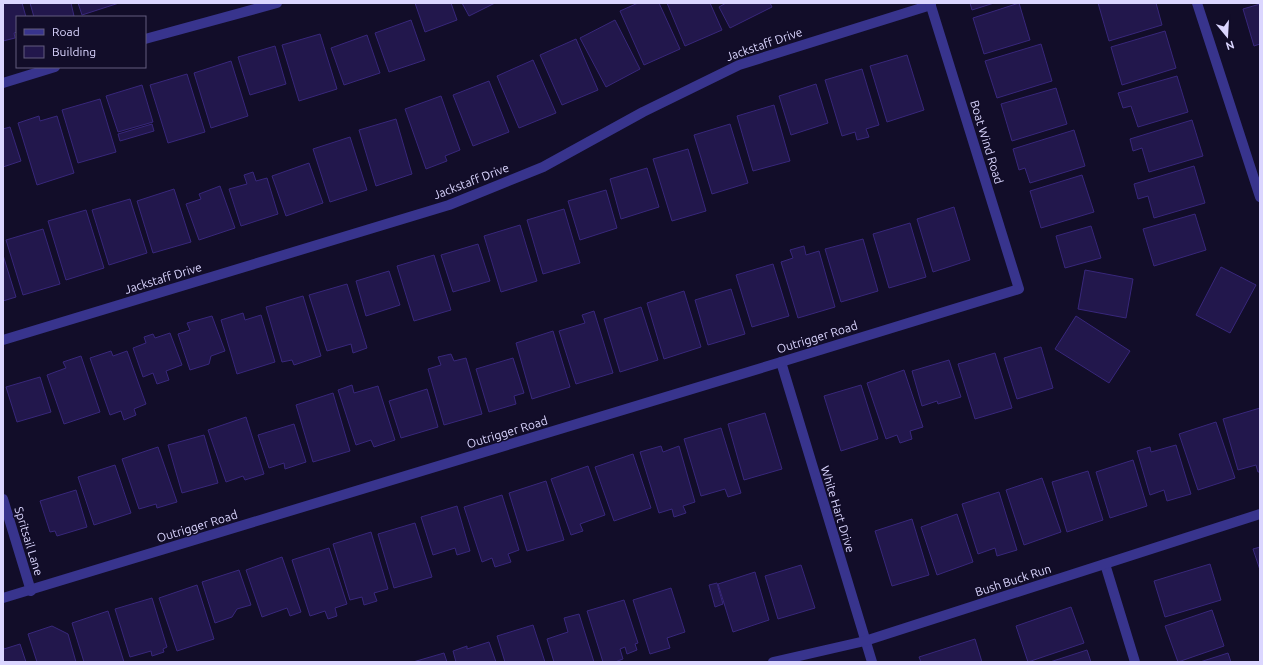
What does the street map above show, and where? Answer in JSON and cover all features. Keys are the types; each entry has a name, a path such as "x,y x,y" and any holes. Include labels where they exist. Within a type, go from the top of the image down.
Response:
{"street":[{"path":"146,39 276,3"},
{"path":"1197,3 1260,197"},
{"name":"Boat Wind Road","path":"931,4 1019,289"},
{"name":"Jackstaff Drive","path":"3,340 450,205 543,167 643,112 739,65 931,4"},
{"path":"3,83 52,68"},
{"name":"Outrigger Road","path":"3,598 31,591 1019,289"},
{"name":"White Hart Drive","path":"780,362 872,662"},
{"name":"Spritsail Lane","path":"3,499 31,591"},
{"name":"Bush Buck Run","path":"772,662 865,640 1260,514"},
{"path":"1105,564 1135,662"}],"building":[{"path":"3,3 22,3 26,16 16,16 16,32 14,33 15,38 3,41"},
{"path":"30,3 71,3 74,16 34,16"},
{"path":"78,3 119,3 82,15"},
{"path":"415,3 451,3 457,20 425,32"},
{"path":"462,3 495,3 469,16"},
{"path":"638,3 659,3 680,49 644,65 620,11"},
{"path":"667,3 710,3 722,30 685,46"},
{"path":"726,3 770,3 772,7 730,28 719,7"},
{"path":"970,3 994,3 972,10"},
{"path":"1019,3 1030,40 984,54 973,18"},
{"path":"1098,3 1156,3 1162,25 1109,41"},
{"path":"1260,4 1260,44 1254,46 1243,9"},
{"path":"411,20 425,60 389,72 375,33"},
{"path":"615,20 640,69 606,87 580,38"},
{"path":"1165,31 1176,68 1122,85 1111,47"},
{"path":"320,34 337,89 299,101 282,45"},
{"path":"367,35 380,73 344,85 331,48"},
{"path":"576,39 598,90 562,105 540,55"},
{"path":"1041,44 1052,81 997,98 985,61"},
{"path":"275,46 286,84 250,95 238,57"},
{"path":"907,55 924,110 887,122 870,66"},
{"path":"533,60 556,113 519,128 497,76"},
{"path":"231,61 248,116 211,128 194,73"},
{"path":"862,69 879,125 866,129 869,137 857,140 855,132 842,136 825,80"},
{"path":"187,74 205,132 168,143 150,85"},
{"path":"1177,76 1188,112 1138,127 1131,106 1123,108 1118,93"},
{"path":"489,81 509,132 473,146 453,95"},
{"path":"816,84 828,123 791,135 779,96"},
{"path":"142,85 153,122 118,132 106,96"},
{"path":"1056,88 1067,124 1012,141 1001,104"},
{"path":"441,96 460,150 445,156 447,161 426,169 405,109"},
{"path":"100,99 116,152 78,163 62,110"},
{"path":"774,105 790,161 753,171 737,116"},
{"path":"39,116 40,121 57,116 74,173 37,185 18,123"},
{"path":"396,119 412,174 376,186 359,130"},
{"path":"1192,120 1203,156 1149,172 1142,148 1133,151 1130,139"},
{"path":"152,124 154,131 120,141 118,134"},
{"path":"730,124 748,183 712,194 694,135"},
{"path":"10,127 21,161 3,167 3,129"},
{"path":"1074,130 1085,166 1030,183 1025,168 1019,170 1013,149"},
{"path":"350,137 367,190 330,202 313,149"},
{"path":"688,149 706,211 672,221 653,159"},
{"path":"309,163 323,203 286,216 272,176"},
{"path":"1194,166 1205,203 1154,218 1148,196 1138,199 1134,184"},
{"path":"647,168 659,207 621,219 610,179"},
{"path":"253,172 256,181 267,178 278,214 241,226 229,189 247,184 244,175"},
{"path":"1082,175 1094,212 1041,228 1030,191"},
{"path":"220,186 235,228 199,240 186,204 201,199 199,194"},
{"path":"174,189 191,242 153,253 137,201"},
{"path":"606,190 617,228 580,240 568,201"},
{"path":"130,199 147,253 109,265 92,210"},
{"path":"954,207 970,260 933,272 917,219"},
{"path":"564,209 580,263 543,274 527,220"},
{"path":"86,210 104,268 66,280 48,221"},
{"path":"1195,214 1206,250 1154,266 1143,229"},
{"path":"910,223 926,277 889,288 873,234"},
{"path":"520,225 537,281 501,292 484,236"},
{"path":"1091,226 1101,258 1065,268 1056,236"},
{"path":"43,229 60,284 23,295 6,240"},
{"path":"863,239 878,291 841,302 825,249"},
{"path":"478,244 490,281 453,292 441,255"},
{"path":"804,246 806,255 819,251 835,307 798,318 781,262 793,258 790,250"},
{"path":"3,255 16,297 3,301"},
{"path":"434,255 451,310 414,321 397,266"},
{"path":"773,264 789,316 752,327 736,275"},
{"path":"1221,267 1256,285 1230,333 1196,315"},
{"path":"1085,270 1133,279 1126,318 1078,309"},
{"path":"389,271 400,305 366,316 356,281"},
{"path":"347,284 367,348 353,353 351,344 327,351 309,295"},
{"path":"731,289 745,334 708,345 695,300"},
{"path":"684,291 701,347 664,359 647,303"},
{"path":"303,296 321,356 294,365 292,360 282,362 266,307"},
{"path":"641,307 658,360 620,372 604,319"},
{"path":"594,311 613,373 576,384 559,331 585,323 582,315"},
{"path":"243,313 245,320 261,315 275,362 237,374 221,320"},
{"path":"212,316 225,351 211,356 209,364 190,370 178,334 190,330 187,323"},
{"path":"1076,316 1130,351 1109,383 1055,349"},
{"path":"553,331 570,387 532,399 516,343"},
{"path":"170,333 182,365 166,371 169,380 157,384 153,373 143,377 133,348 146,343 144,337 153,334 155,338"},
{"path":"1041,347 1053,388 1017,399 1004,358"},
{"path":"111,351 113,356 127,351 146,404 134,409 136,415 124,420 121,411 110,415 90,358"},
{"path":"995,353 1012,408 975,419 958,364"},
{"path":"451,354 454,361 466,358 482,414 444,425 428,369 441,365 438,357"},
{"path":"81,356 100,412 64,424 47,375 66,368 63,362"},
{"path":"513,358 524,393 514,396 516,404 489,412 476,369"},
{"path":"949,360 961,397 938,404 937,401 922,406 912,371"},
{"path":"904,370 923,427 910,431 912,439 900,443 897,435 886,439 867,383"},
{"path":"40,377 51,412 17,422 6,387"},
{"path":"352,385 354,393 378,386 395,440 374,447 371,440 356,445 338,390"},
{"path":"861,385 878,439 841,451 824,396"},
{"path":"427,389 438,427 401,438 389,401"},
{"path":"333,393 350,451 313,462 296,405"},
{"path":"1260,408 1260,472 1258,472 1256,465 1238,470 1223,419"},
{"path":"765,413 782,469 744,480 728,424"},
{"path":"246,417 264,474 245,480 243,476 226,482 208,430"},
{"path":"1216,422 1235,478 1198,490 1179,434"},
{"path":"294,424 306,462 285,469 284,463 269,468 258,435"},
{"path":"721,428 741,493 728,497 725,489 701,496 684,439"},
{"path":"204,435 218,483 182,493 168,445"},
{"path":"1176,445 1191,494 1167,501 1164,490 1150,495 1137,451 1150,447 1151,452"},
{"path":"661,446 663,452 679,446 695,502 683,506 686,513 674,517 672,509 659,513 640,452"},
{"path":"158,447 177,502 157,508 156,504 139,509 122,459"},
{"path":"633,454 651,508 614,521 595,467"},
{"path":"1133,460 1147,506 1110,518 1096,472"},
{"path":"115,465 131,513 94,525 78,477"},
{"path":"588,466 605,515 580,524 583,531 571,535 551,479"},
{"path":"1088,471 1103,520 1067,532 1052,482"},
{"path":"1042,478 1061,532 1024,545 1006,490"},
{"path":"546,481 564,540 527,551 509,493"},
{"path":"76,490 87,527 57,536 55,531 50,532 40,501"},
{"path":"999,492 1017,550 997,556 995,548 978,554 962,504"},
{"path":"502,495 519,550 508,554 511,562 495,567 492,558 482,562 464,507"},
{"path":"457,506 470,551 457,555 455,548 433,555 421,517"},
{"path":"957,514 973,562 937,575 921,527"},
{"path":"912,519 929,575 892,586 875,531"},
{"path":"415,523 432,577 394,588 378,534"},
{"path":"371,532 388,589 374,593 377,601 364,605 362,597 350,600 333,544"},
{"path":"1260,547 1260,570 1253,549"},
{"path":"329,548 347,604 335,608 337,616 328,619 325,611 310,616 292,560"},
{"path":"282,557 301,612 290,616 287,608 262,617 246,570"},
{"path":"1210,564 1221,600 1165,617 1154,581"},
{"path":"801,565 815,608 778,619 765,576"},
{"path":"239,570 251,605 237,609 232,617 215,623 202,582"},
{"path":"755,572 769,620 733,632 718,584"},
{"path":"717,583 723,604 715,607 709,585"},
{"path":"197,585 214,639 177,651 159,598"},
{"path":"671,588 685,632 667,638 670,648 650,654 633,600"},
{"path":"152,598 167,647 163,649 164,652 152,656 151,651 130,657 115,609"},
{"path":"624,600 638,643 635,644 637,650 627,654 625,647 620,649 623,659 615,662 603,662 587,611"},
{"path":"1071,607 1084,643 1028,662 1016,626"},
{"path":"1212,610 1224,646 1178,662 1165,626"},
{"path":"108,611 124,662 84,662 72,623"},
{"path":"579,614 594,662 554,662 547,639 568,632 564,618"},
{"path":"533,625 545,662 505,662 497,636"},
{"path":"52,626 68,634 76,662 37,662 28,634"},
{"path":"975,639 982,662 921,662 919,657"},
{"path":"489,642 496,662 456,662 453,651 467,646 467,649"},
{"path":"20,644 26,662 3,662 3,645 4,649"},
{"path":"1087,650 1091,662 1050,662"},
{"path":"444,653 447,662 413,662"},
{"path":"1228,653 1231,662 1200,662"}]}
